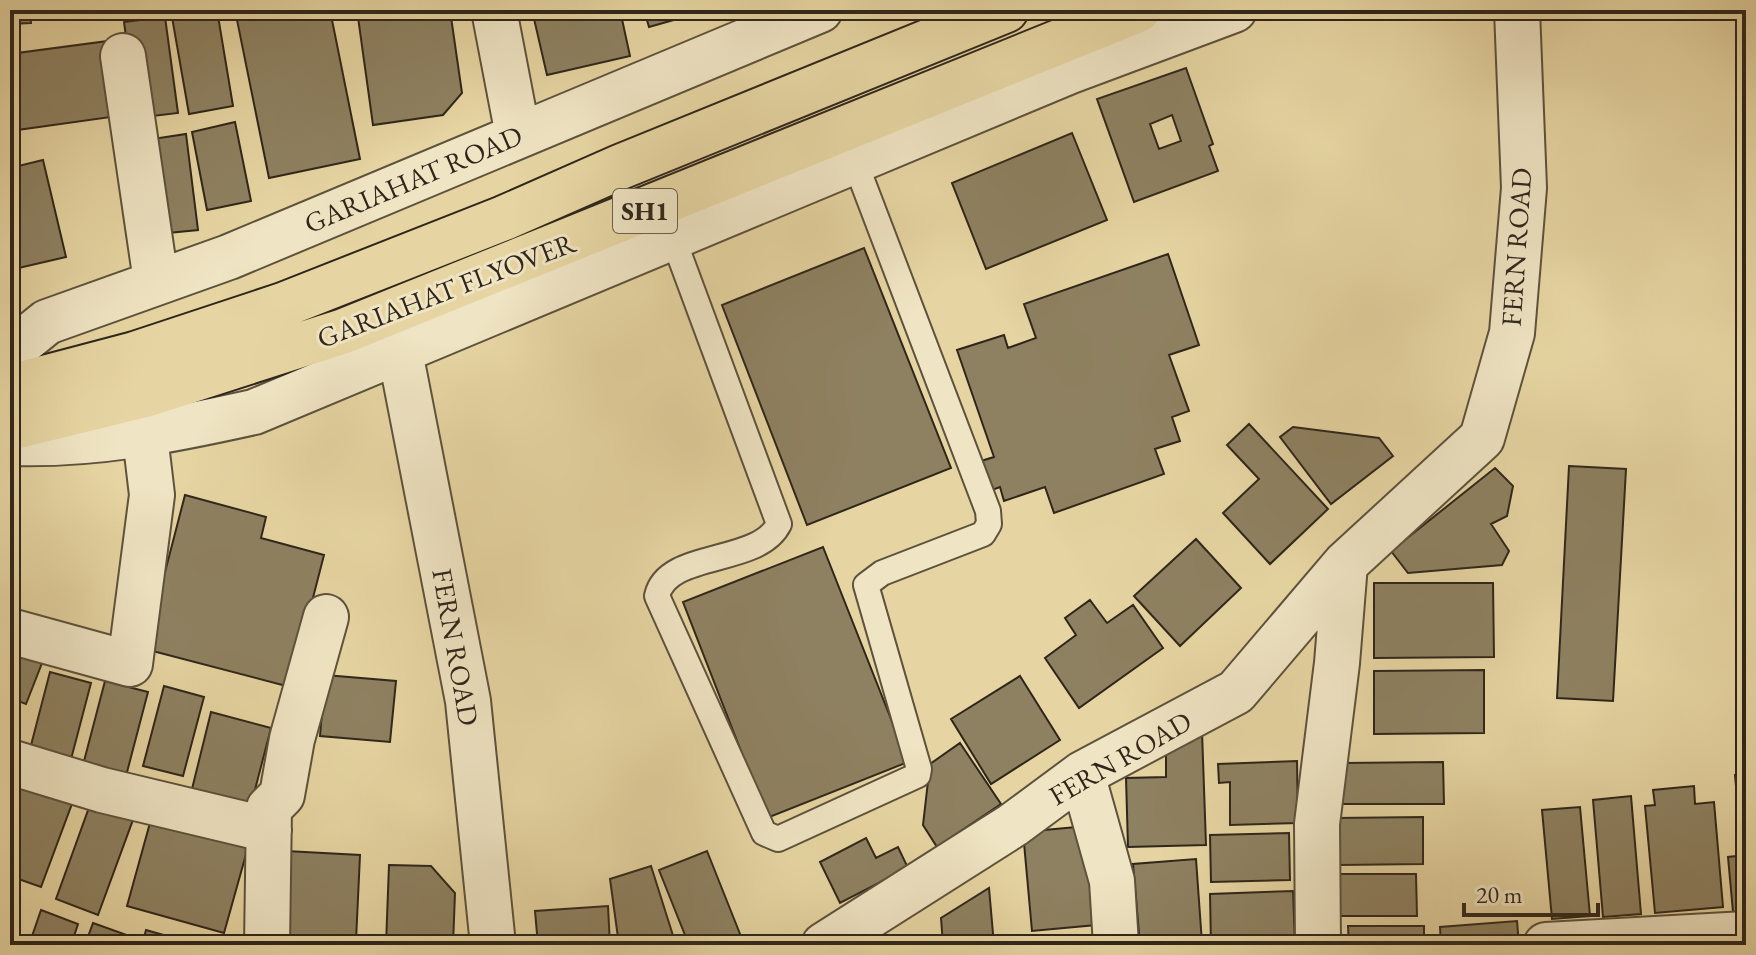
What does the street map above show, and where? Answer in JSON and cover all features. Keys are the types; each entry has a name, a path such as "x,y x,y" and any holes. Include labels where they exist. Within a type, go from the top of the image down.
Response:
{"main road":[{"name":"GARIAHAT FLYOVER","path":"10,387 141,395 283,305 504,218 635,161 1006,10"},
{"name":"GARIAHAT FLYOVER","path":"10,428 248,365 344,331 1138,10"}],"street":[{"path":"494,10 518,135"},
{"name":"GARIAHAT ROAD","path":"10,352 47,322 229,257 820,10"},
{"path":"10,443 54,445 141,395 254,412 1068,72 1234,10"},
{"name":"FERN ROAD","path":"824,945 1013,825 1082,774 1236,692 1345,564 1482,438 1513,319 1524,188 1517,10"},
{"path":"123,56 156,281"},
{"name":"FERN ROAD","path":"400,352 468,701 493,945"},
{"path":"10,631 130,664 152,495 141,395"},
{"path":"1318,945 1317,824 1337,663 1345,564"},
{"path":"267,945 269,808 282,795 292,739 326,617"},
{"path":"10,762 102,790 269,830"},
{"path":"1082,774 1112,881 1116,945"},
{"path":"1546,945 1746,934"}],"lane":[{"path":"673,238 779,524 759,544 672,573 660,583 657,596 764,833 778,839 918,775 919,769 866,585 882,573 983,534 989,524 988,511 942,384 855,162"}],"building":[{"path":"10,10 30,10 31,23 10,24"},
{"path":"217,10 233,106 189,114 172,17"},
{"path":"235,10 330,10 360,159 269,178"},
{"path":"357,10 450,10 462,93 443,115 373,125"},
{"path":"532,10 620,10 630,56 547,75"},
{"path":"644,10 709,10 649,27"},
{"path":"165,17 178,113 137,118 124,22"},
{"path":"108,41 111,117 10,131 10,54"},
{"path":"1186,68 1213,144 1209,146 1218,171 1134,202 1097,99","holes":["1172,115 1181,141 1159,149 1150,124"]},
{"path":"235,122 251,201 207,210 192,132"},
{"path":"1072,133 1107,220 986,269 952,183"},
{"path":"186,134 198,230 158,234 146,140"},
{"path":"43,160 66,257 10,270 10,168"},
{"path":"864,248 951,468 807,525 722,305"},
{"path":"1168,254 1199,345 1169,355 1189,411 1172,417 1180,441 1155,449 1164,474 1054,513 1045,487 1004,501 1000,487 992,490 981,461 994,457 957,350 1004,335 1008,348 1036,338 1024,304"},
{"path":"1249,424 1328,509 1270,564 1223,513 1259,479 1227,445"},
{"path":"1293,427 1379,438 1393,456 1331,504 1280,437"},
{"path":"1569,466 1626,469 1613,701 1557,698"},
{"path":"1495,468 1513,486 1507,516 1491,524 1509,551 1502,565 1408,573 1391,551"},
{"path":"185,495 266,517 261,538 324,555 290,687 145,649"},
{"path":"1196,539 1241,588 1180,646 1134,596"},
{"path":"823,547 908,762 767,818 683,602"},
{"path":"1374,583 1493,583 1494,657 1374,658"},
{"path":"1090,600 1107,623 1133,605 1163,648 1079,708 1045,658 1076,635 1065,618"},
{"path":"10,651 42,663 26,704 10,698"},
{"path":"1484,670 1484,733 1374,734 1374,671"},
{"path":"50,672 91,683 70,763 29,753"},
{"path":"325,675 396,681 390,742 320,736"},
{"path":"1020,676 1060,740 991,784 951,719"},
{"path":"105,681 148,692 126,776 83,765"},
{"path":"164,686 204,697 183,776 143,766"},
{"path":"211,712 271,728 250,809 191,793"},
{"path":"1202,731 1206,845 1128,847 1126,778 1166,777 1166,755"},
{"path":"960,743 1001,804 937,847 923,825 930,764"},
{"path":"1297,761 1298,823 1230,825 1230,782 1219,783 1218,764"},
{"path":"1443,762 1444,804 1342,804 1341,763"},
{"path":"1746,774 1746,829 1740,830 1735,775"},
{"path":"20,782 73,801 41,887 10,876 10,810"},
{"path":"1694,786 1695,804 1714,802 1723,907 1655,913 1645,806 1655,805 1653,790"},
{"path":"1631,796 1641,914 1603,917 1593,800"},
{"path":"91,802 134,817 98,915 56,899"},
{"path":"1580,807 1590,916 1552,919 1542,810"},
{"path":"153,812 250,840 224,933 127,906"},
{"path":"1423,817 1423,864 1338,865 1337,818"},
{"path":"1087,826 1096,925 1032,931 1023,832"},
{"path":"1289,833 1290,880 1211,882 1210,835"},
{"path":"866,838 876,858 898,847 908,868 840,903 820,862"},
{"path":"286,851 360,855 356,941 283,938"},
{"path":"707,851 742,945 689,945 659,870"},
{"path":"1746,855 1746,911 1733,912 1728,857"},
{"path":"1196,859 1202,943 1140,945 1133,864"},
{"path":"389,865 431,866 455,893 453,945 386,945"},
{"path":"651,866 676,945 619,945 610,879"},
{"path":"1334,874 1416,874 1417,916 1334,916"},
{"path":"989,888 994,945 943,945 941,918"},
{"path":"1293,891 1295,944 1211,945 1210,894"},
{"path":"608,906 610,945 538,945 535,911"},
{"path":"41,910 78,924 71,945 29,945"},
{"path":"1517,921 1519,945 1441,945 1440,927"},
{"path":"93,923 138,939 136,945 85,945"},
{"path":"1348,926 1424,926 1424,945 1349,945"},
{"path":"146,930 188,942 187,945 142,945"},
{"path":"1097,938 1097,945 1021,945 1021,944"}]}
